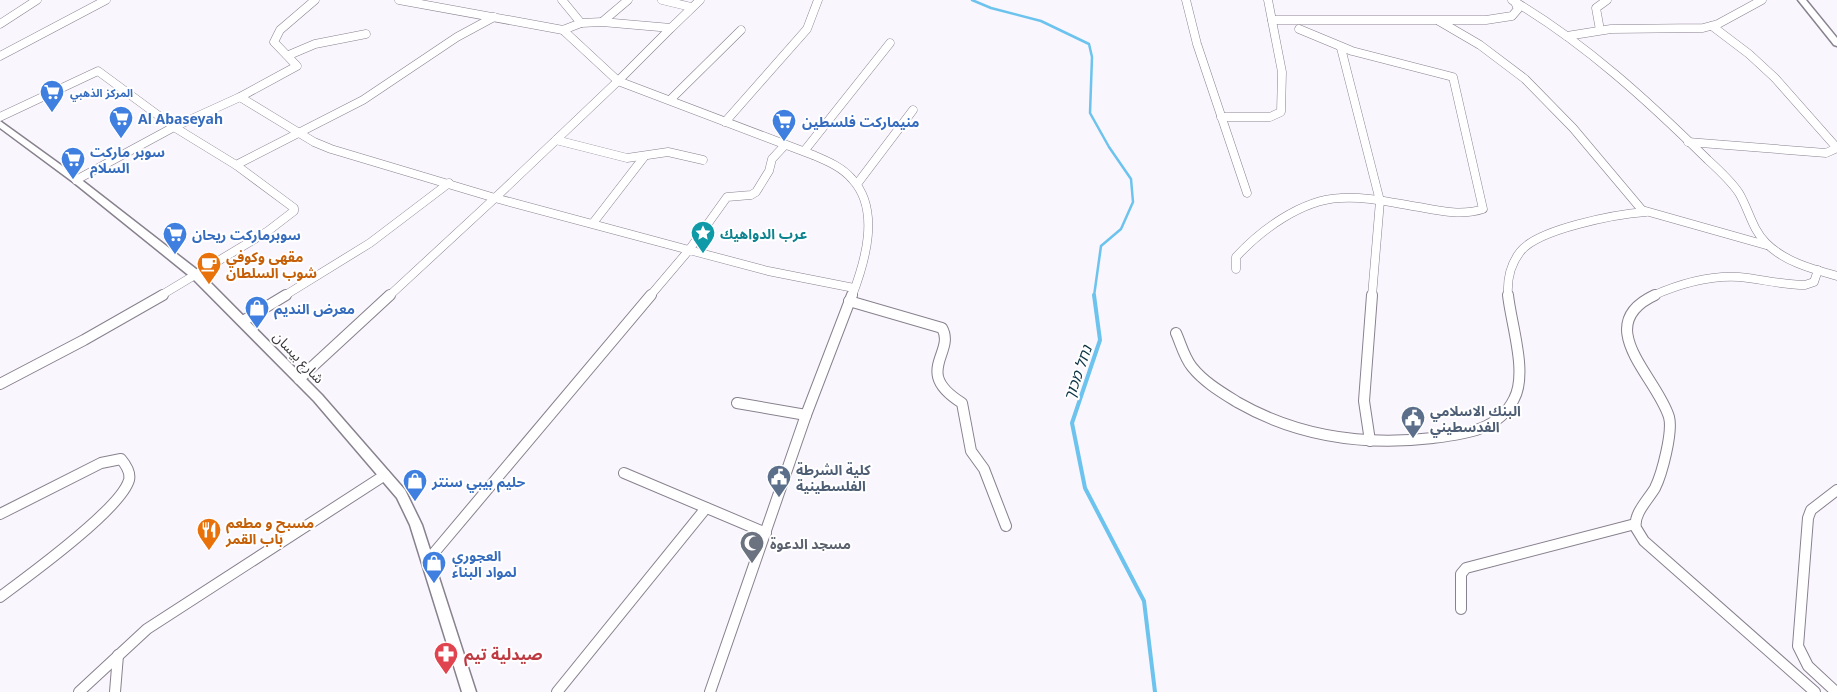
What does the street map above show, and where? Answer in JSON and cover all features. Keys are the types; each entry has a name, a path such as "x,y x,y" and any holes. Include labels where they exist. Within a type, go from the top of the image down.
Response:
{"street":[{"path":"0,24 37,0"},
{"path":"0,56 106,0"},
{"path":"76,180 174,127 293,70 297,64 274,42 276,35 315,0"},
{"path":"399,0 564,30 581,24 602,22 671,28"},
{"path":"562,0 581,24"},
{"path":"602,22 628,0"},
{"path":"662,0 691,7"},
{"path":"299,379 495,198 700,0"},
{"path":"725,122 807,29 818,0"},
{"path":"1186,0 1197,44 1247,193"},
{"path":"1221,118 1270,117 1280,112 1283,102 1283,88 1268,0"},
{"path":"1600,30 1596,8 1607,0"},
{"path":"1567,36 1600,30 1712,26 1762,0"},
{"path":"1802,0 1837,43"},
{"path":"1512,16 1518,9 1513,1"},
{"path":"1513,1 1567,36 1688,142 1738,191 1758,233 1771,247"},
{"path":"1272,20 1439,21 1486,20 1512,16 1526,16 1544,20"},
{"path":"236,165 363,100 457,37 494,17"},
{"path":"1439,21 1480,45 1525,79 1573,128 1636,206 1646,212 1744,237 1771,247 1818,270 1837,276"},
{"path":"1712,26 1749,54 1836,145 1837,148 1826,152"},
{"path":"1236,269 1236,258 1253,240 1290,216 1319,202 1340,198 1380,201 1442,210 1471,212 1484,209 1453,77 1440,72 1341,48 1299,29"},
{"path":"564,30 618,81 784,145 806,150 837,167 857,184 864,205 868,228 866,248 854,288 806,415 710,692"},
{"path":"670,100 741,30"},
{"path":"289,56 315,44 366,34"},
{"path":"806,150 890,43"},
{"path":"1341,48 1380,201 1364,401 1370,441"},
{"path":"0,118 96,71 174,127 236,165 294,208 294,211 280,222 196,275 85,341 0,384"},
{"path":"240,97 314,142 347,155 449,183 495,198 768,271 854,288"},
{"path":"857,184 913,110"},
{"name":"شارع بيسان","path":"0,124 76,180 196,275 299,379 401,494 416,525 469,692"},
{"path":"556,140 627,158 668,152 703,160"},
{"path":"1688,142 1826,152 1837,155"},
{"path":"428,560 689,250 720,204 727,197 752,195 756,192 769,171 772,159 784,145"},
{"path":"593,223 644,157"},
{"path":"242,321 370,242 449,183"},
{"path":"1176,333 1188,362 1218,390 1260,416 1302,432 1370,441 1423,440 1484,428 1502,417 1516,400 1519,387 1508,286 1511,268 1518,254 1529,245 1570,227 1622,213 1646,212"},
{"path":"1461,609 1461,574 1466,568 1635,524 1657,482 1669,431 1669,418 1629,344 1626,330 1628,320 1635,306 1665,291 1712,278 1749,278 1787,285 1805,285 1814,282 1818,270"},
{"path":"849,301 942,328 945,336 937,381 948,396 962,403 971,451 984,468 1006,526"},
{"path":"737,403 806,415"},
{"path":"0,514 101,463 121,459 127,465 129,473 128,483 110,505 58,551 0,597"},
{"path":"624,473 766,533"},
{"path":"79,692 118,655 155,624 385,475"},
{"path":"1836,692 1808,666 1800,655 1798,646 1808,518 1811,510 1837,490"},
{"path":"557,692 706,508"},
{"path":"1635,524 1644,541 1815,692"},
{"path":"115,692 118,655"}],"waterway":[{"name":"נחל מכוך","path":"972,0 991,8 1041,21 1089,44 1092,57 1090,113 1109,147 1131,179 1133,202 1121,229 1101,246 1094,296"},
{"name":"נחל מכוך","path":"1094,296 1100,340 1072,423 1085,488 1144,601 1155,692"}],"place":[{"name":"المركز الذهبي","path":"52,113"},
{"name":"Al Abaseyah","path":"121,139"},
{"name":"منيماركت فلسطين","path":"784,142"},
{"name":"سوبر ماركت السلام","path":"73,180"},
{"name":"عرب الدواهيك","path":"703,254"},
{"name":"سوبرماركت ريحان","path":"175,255"},
{"name":"مقهى وكوفي شوب السلطان","path":"209,285"},
{"name":"معرض النديم","path":"257,329"},
{"name":"البنك الاسلامي الفدسطيني","path":"1413,439"},
{"name":"كلية الشرطة الفلسطينية","path":"779,498"},
{"name":"حليم بيبي سنتر","path":"415,502"},
{"name":"مسبح و مطعم باب القمر","path":"209,551"},
{"name":"مسجد الدعوة","path":"752,564"},
{"name":"العجوري لمواد البناء","path":"434,584"},
{"name":"صيدلية تيم","path":"446,675"}]}
